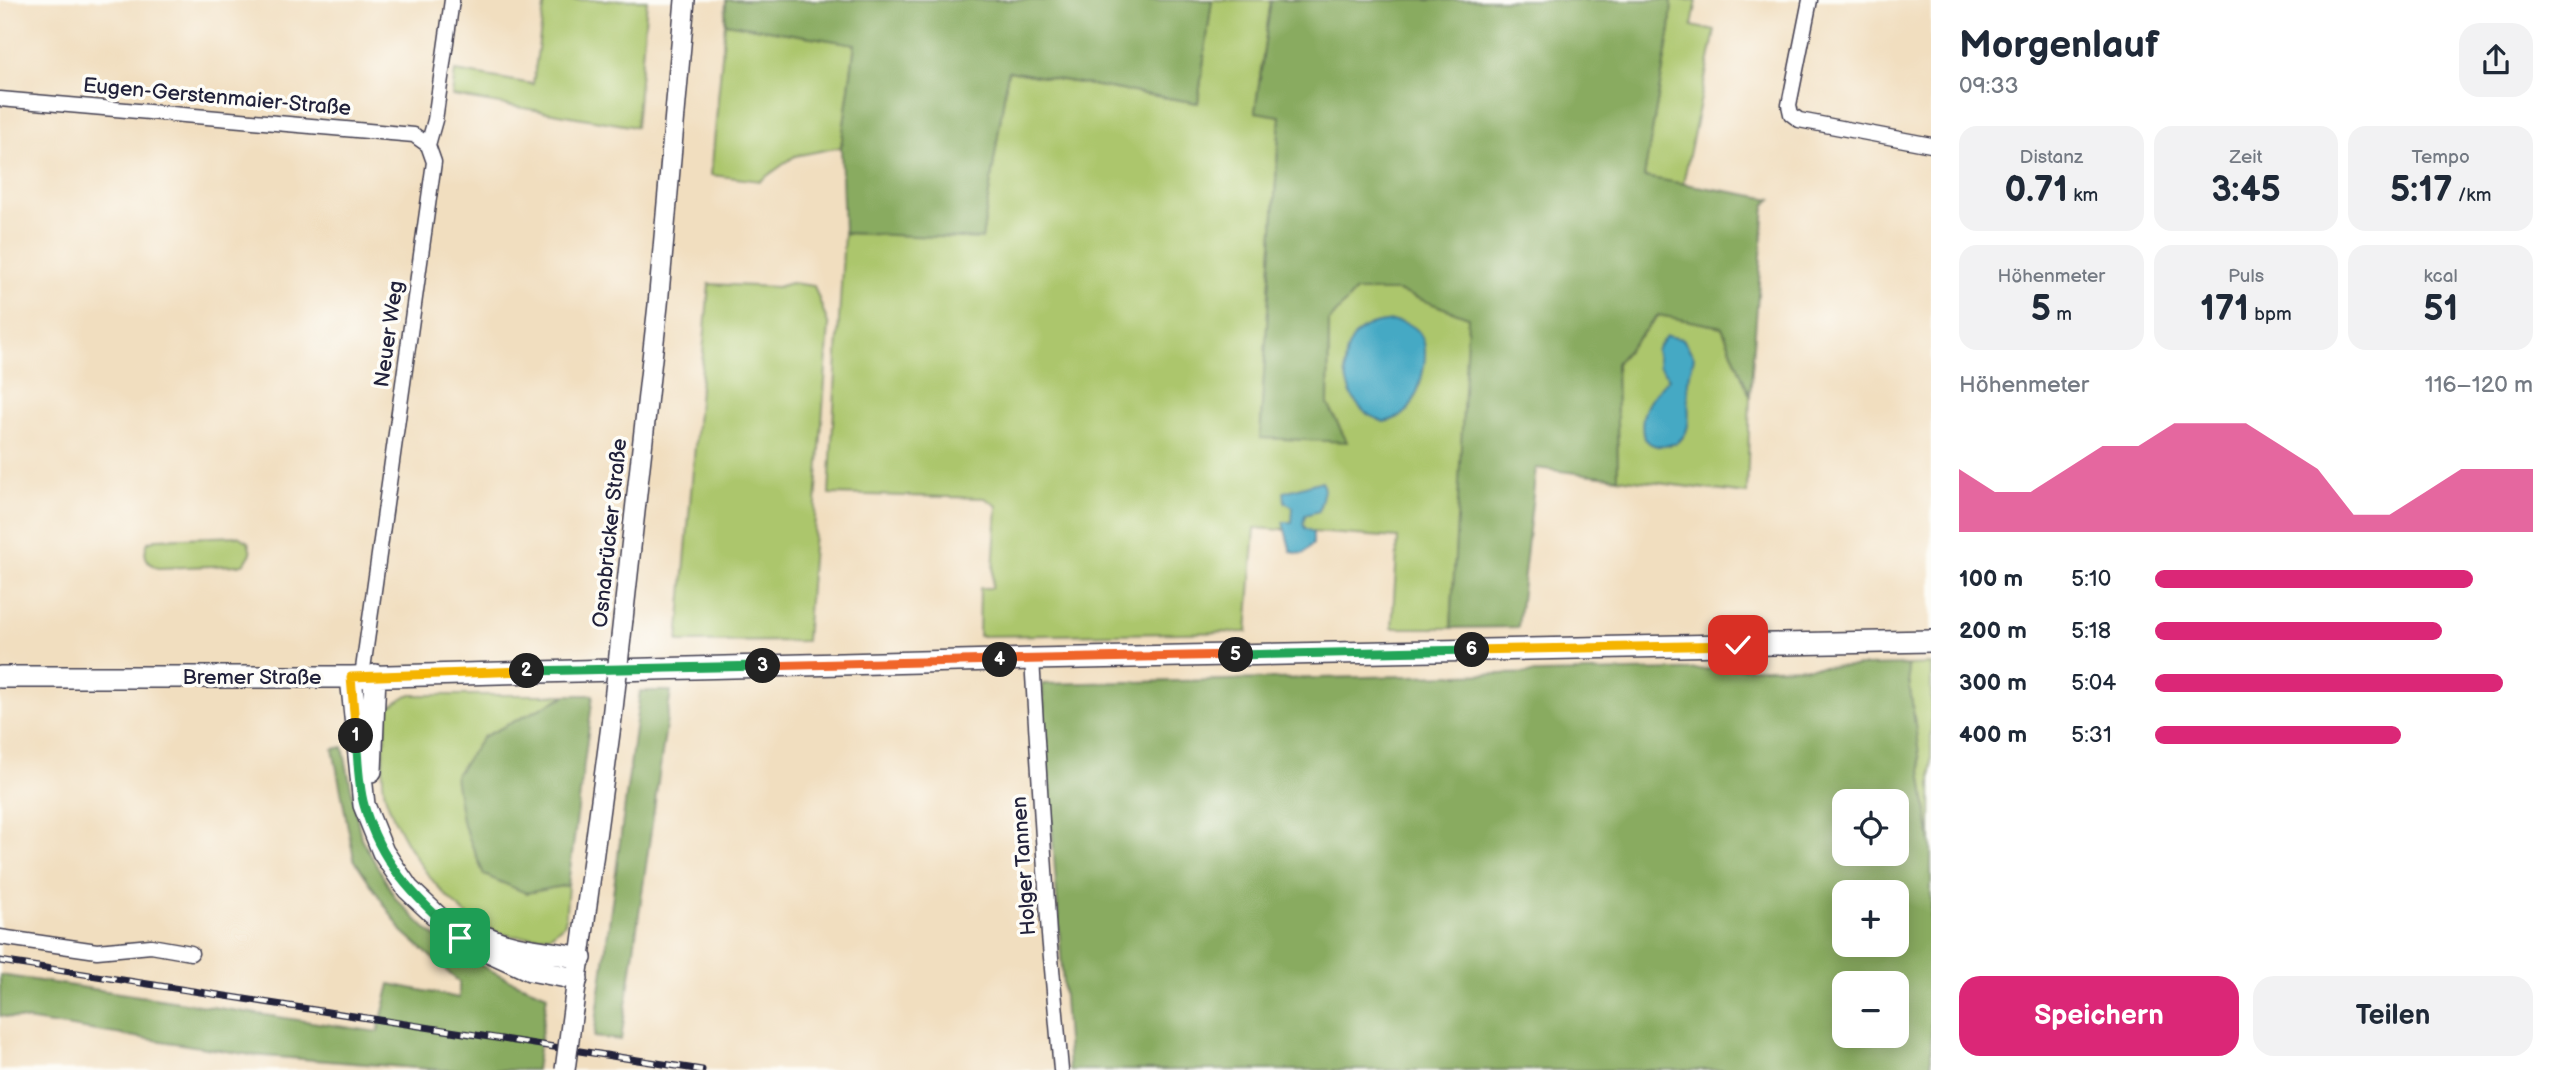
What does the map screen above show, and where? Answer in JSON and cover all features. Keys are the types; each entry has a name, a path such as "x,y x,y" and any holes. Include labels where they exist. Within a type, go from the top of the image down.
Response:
{"main road":[{"name":"Osnabrücker Straße","path":"565,1070 612,718 658,305 685,0"},
{"name":"Bremer Straße","path":"0,677 362,676 1931,641"},
{"path":"362,676 373,803 392,846 416,881 463,925 506,946 552,951 579,968"}],"street":[{"name":"Neuer Weg","path":"362,676 434,162 428,145 436,120 452,0"},
{"path":"1810,0 1789,105 1791,114 1799,120 1931,145"},
{"name":"Eugen-Gerstenmaier-Straße","path":"0,99 414,135 428,145"},
{"name":"Holger Tannen","path":"1032,659 1049,936 1061,1070"},
{"path":"0,937 97,951 151,946 191,953"}],"green space":[{"path":"545,0 647,0 636,127 452,96 455,71 533,84"},
{"path":"726,0 1212,0 1198,103 1008,71 982,239 844,233 841,147 855,44 725,23"},
{"path":"1212,0 1271,0 1255,112 1280,116 1260,438 1328,404 1329,320 1356,291 1398,291 1469,317 1451,628 1392,628 1398,538 1255,528 1247,632 979,636 980,588 992,588 997,506 985,498 829,494 844,233 982,238 1008,71 1198,103"},
{"path":"1271,0 1672,0 1670,30 1644,177 1772,199 1765,205 1750,396 1722,327 1658,315 1616,363 1618,478 1536,468 1518,627 1451,628 1468,317 1398,291 1356,291 1329,321 1328,404 1347,442 1260,438 1280,116 1255,112"},
{"path":"1672,0 1697,0 1692,26 1715,31 1683,184 1644,177 1670,30"},
{"path":"725,23 855,44 841,147 795,156 760,181 711,175"},
{"path":"791,283 814,286 829,326 806,641 678,642 709,284 777,287"},
{"path":"1659,315 1722,327 1750,396 1747,494 1618,478 1616,363"},
{"path":"238,536 248,542 251,553 245,563 239,565 158,568 148,561 145,554 148,542 156,539"},
{"path":"1931,664 1931,844 1907,665"},
{"path":"1907,665 1931,844 1931,1070 1069,1070 1042,684"},
{"path":"640,691 671,691 621,1040 594,1037"},
{"path":"408,695 567,695 483,737 526,893 568,885 565,923 551,935 513,936 492,930 472,919 435,883 405,840 386,798 383,766 389,707"},
{"path":"567,695 593,695 568,885 526,893 484,875 462,821 455,776 483,737"},
{"path":"343,747 361,838 396,899 427,930 462,956 547,995 536,1070 442,1070 251,1055 0,1016 0,975 378,1032 390,984 459,998 459,982 402,931 354,859 333,749"}],"water":[{"path":"1395,321 1415,328 1420,334 1424,342 1425,360 1419,388 1410,407 1400,416 1384,422 1369,415 1354,399 1345,363 1347,351 1359,332 1371,325"},
{"path":"1666,336 1683,339 1694,357 1688,384 1687,429 1678,442 1659,446 1644,439 1642,421 1651,398 1669,378 1659,366 1656,350"},
{"path":"1322,481 1324,490 1319,511 1305,515 1303,524 1313,532 1313,544 1303,554 1291,552 1283,522 1292,522 1293,507 1285,502 1284,492"}],"railway":[{"path":"0,961 702,1070"}],"route":[{"path":"460,938 408,889 383,852 363,804 351,677 1032,659 1738,645"}]}
